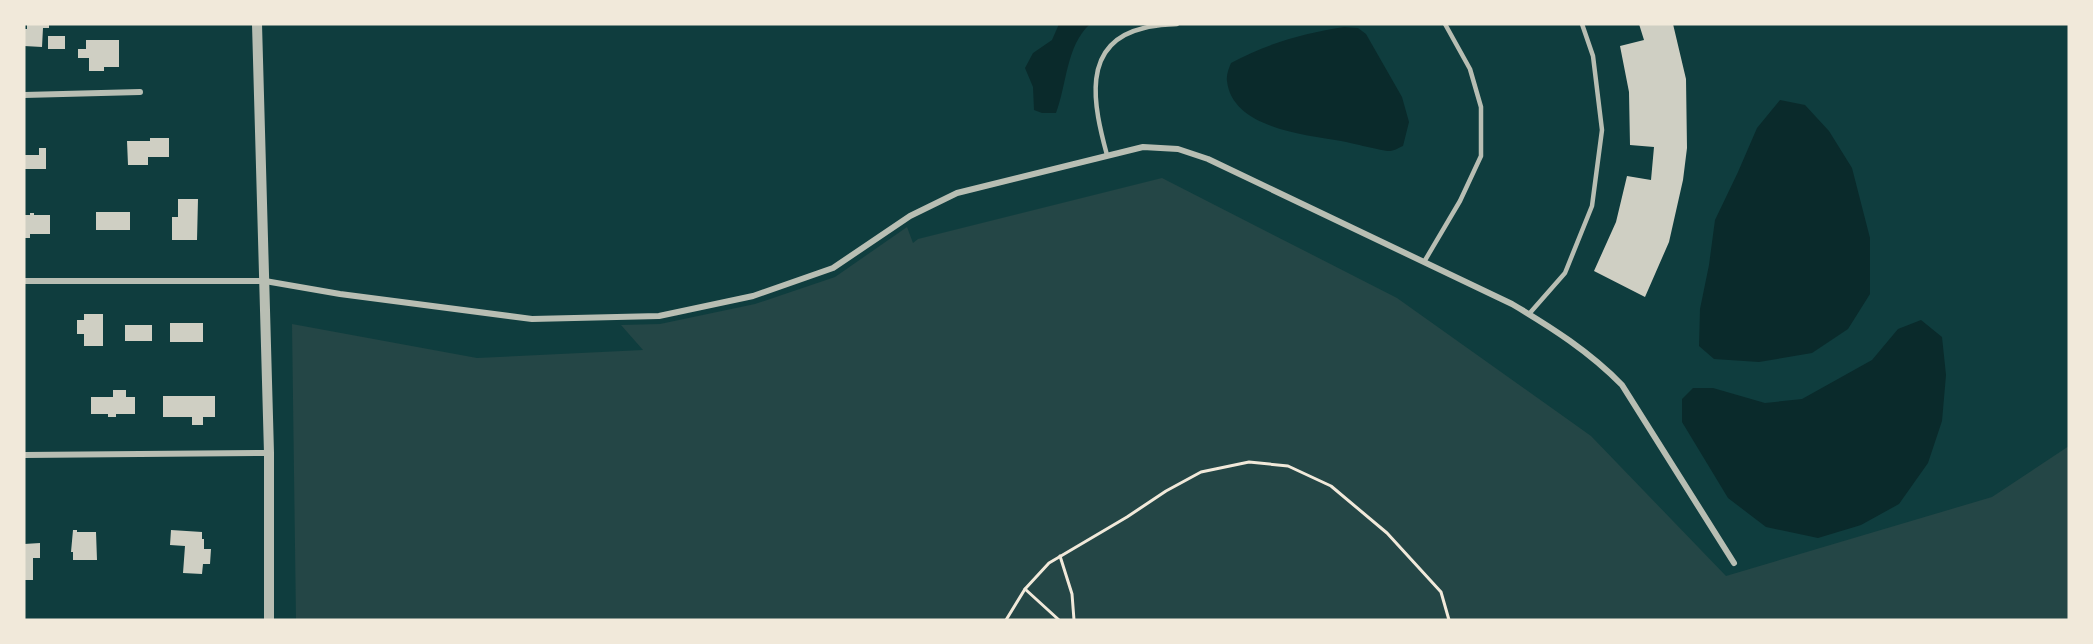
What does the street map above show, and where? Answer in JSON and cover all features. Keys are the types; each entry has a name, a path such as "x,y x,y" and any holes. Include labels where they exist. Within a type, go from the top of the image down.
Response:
{"street":[{"path":"256,24 269,453 269,620"},
{"path":"24,95 140,92"},
{"path":"24,281 265,281 340,294 532,318 659,316 753,296 833,268 910,216 957,193 1143,147 1178,149 1194,154 1512,304 1604,366 1622,385 1734,563"},
{"path":"24,455 269,453"}],"lane":[{"path":"1107,155 1094,91 1095,75 1101,59 1112,45 1127,34 1144,28 1177,24"},
{"path":"1424,262 1460,201 1481,156 1479,97 1470,69 1445,24"},
{"path":"1529,314 1565,273 1592,206 1602,130 1593,56 1582,24"}],"path":[{"path":"1006,620 1024,589 1048,563 1201,472 1249,462 1288,466 1331,486 1387,533 1441,592 1449,620"},
{"path":"1060,556 1072,594 1074,620"},
{"path":"1024,589 1059,620"}],"shaded area":[{"path":"1059,24 1090,24 1076,43 1056,113 1042,113 1034,110 1033,87 1025,68 1033,53 1052,40"},
{"path":"1344,27 1358,28 1366,34 1402,97 1409,122 1403,146 1395,150 1380,150 1290,132 1256,119 1242,109 1232,97 1227,79 1231,63 1286,40"},
{"path":"1780,100 1805,105 1829,131 1852,168 1870,238 1870,294 1848,329 1812,353 1759,362 1714,359 1699,346 1700,309 1715,220 1757,128"},
{"path":"1162,178 1397,298 1591,436 1726,576 1992,497 2069,446 2069,620 296,620 292,324 477,358 643,350 621,325 660,324 755,304 835,277 907,227 913,243 918,239"},
{"path":"1921,320 1942,337 1946,375 1942,421 1928,463 1899,504 1861,525 1818,538 1766,527 1728,498 1682,422 1682,399 1693,388 1713,388 1765,403 1802,399 1872,360 1898,329"}],"building":[{"path":"27,24 49,24 49,28 43,28 42,47 24,46 24,29 27,29"},
{"path":"1639,24 1673,24 1686,79 1687,148 1683,180 1669,242 1645,297 1594,271 1616,222 1627,176 1651,180 1654,147 1630,145 1629,92 1620,46 1644,40"},
{"path":"48,36 65,36 65,49 48,49"},
{"path":"86,40 119,40 119,67 104,67 104,71 89,71 89,58 78,58 78,49 86,49"},
{"path":"150,138 169,138 169,157 148,157 148,165 128,165 127,141 150,141"},
{"path":"39,148 46,148 46,169 24,169 24,155 39,155"},
{"path":"178,199 198,199 197,240 172,240 172,217 178,217"},
{"path":"96,212 130,212 130,230 96,230"},
{"path":"30,213 50,215 50,234 30,234 30,238 24,238 24,215 30,215"},
{"path":"84,314 103,314 103,346 84,346 84,334 77,334 77,320 84,320"},
{"path":"170,323 203,323 203,342 170,342"},
{"path":"125,325 152,325 152,341 125,341"},
{"path":"113,390 126,390 126,397 135,397 135,414 116,414 116,417 108,417 108,414 91,414 91,397 113,397"},
{"path":"163,396 215,396 215,417 203,417 203,425 192,425 192,417 163,417"},
{"path":"73,530 96,532 97,560 73,560 73,552 71,552"},
{"path":"171,530 202,532 204,549 211,549 210,564 203,564 202,574 183,573 185,546 170,545"},
{"path":"40,543 40,558 33,558 33,580 24,580 24,544"}]}
